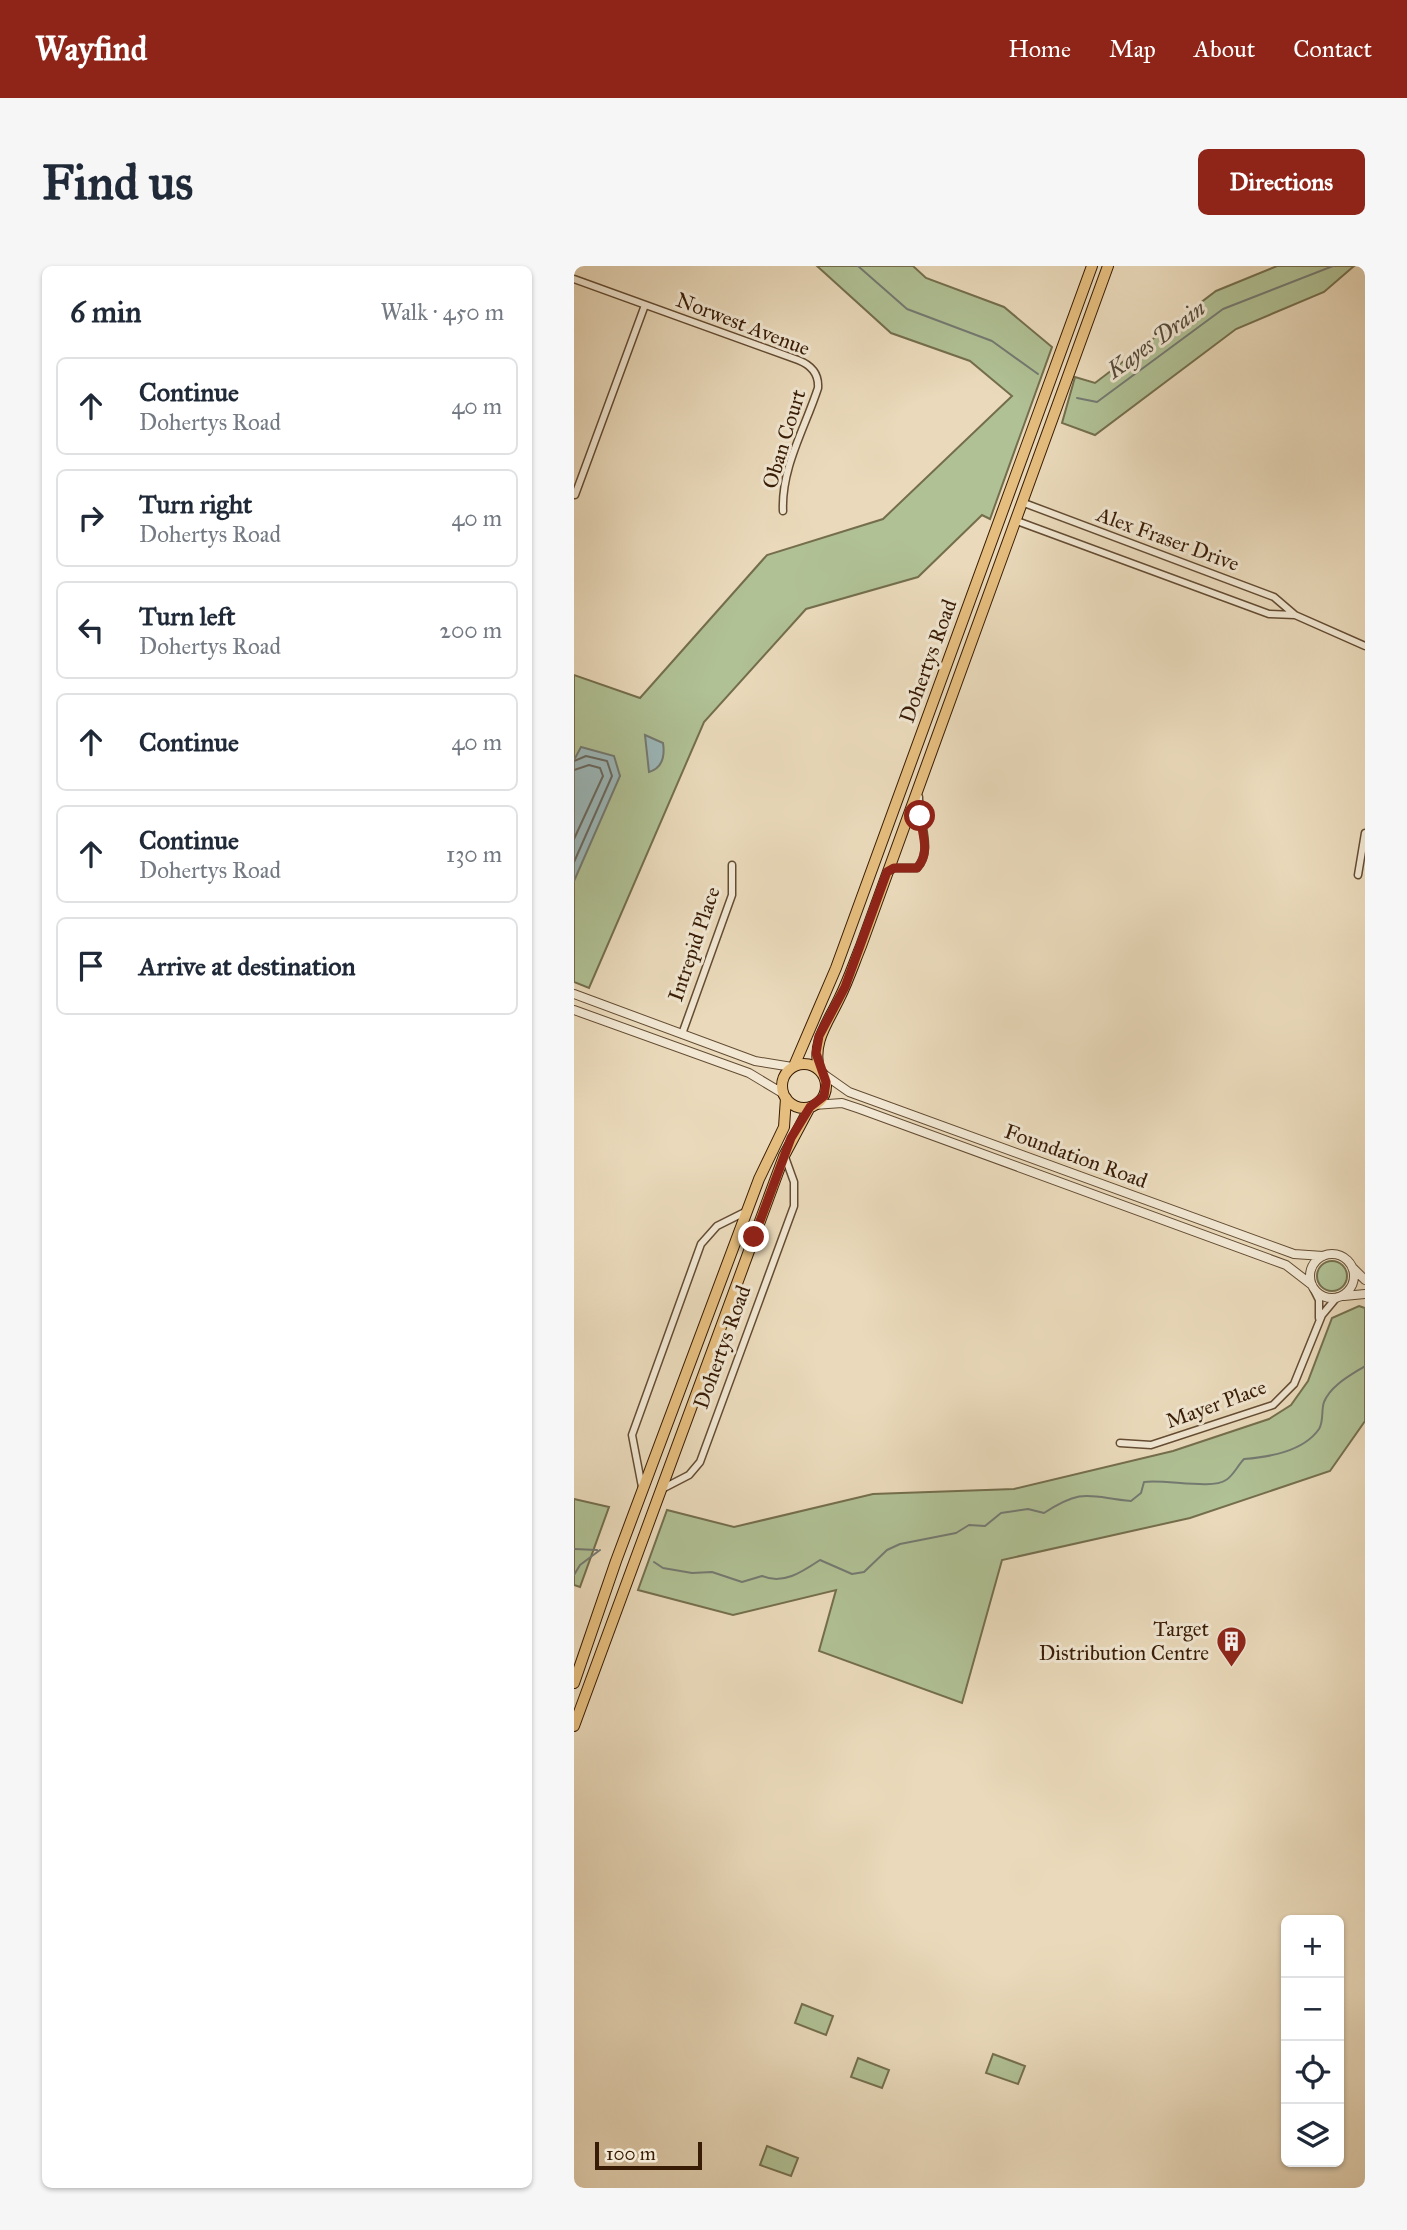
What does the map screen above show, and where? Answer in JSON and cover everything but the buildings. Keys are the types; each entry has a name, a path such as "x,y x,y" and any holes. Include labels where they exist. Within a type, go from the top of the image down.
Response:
{"main road":[{"name":"Dohertys Road","path":"793,1067 827,994 1092,266"},
{"name":"Dohertys Road","path":"821,1072 816,1053 819,1036 845,987 944,713 1024,503 1108,266"},
{"path":"1086,283 1100,287"},
{"path":"1069,330 1076,353"},
{"path":"1004,507 1024,503"},
{"path":"1004,507 1017,521"},
{"path":"931,709 944,713"},
{"path":"807,1064 821,1072 825,1091 812,1106 796,1107 785,1096 783,1077 793,1067 807,1064"},
{"name":"Dohertys Road","path":"574,1683 747,1211 784,1127 785,1096"},
{"name":"Dohertys Road","path":"574,1726 658,1491 693,1405 784,1156 812,1106"}],"street":[{"name":"Norwest Avenue","path":"574,279 803,362 817,376"},
{"path":"575,495 645,306"},
{"name":"Oban Court","path":"783,511 784,484 818,388 817,376"},
{"name":"Alex Fraser Drive","path":"1024,503 1274,597 1295,615 1365,646"},
{"name":"Alex Fraser Drive","path":"1017,521 1269,614 1295,615"},
{"path":"1095,550 1102,534"},
{"path":"1180,580 1186,564"},
{"name":"Dohertys Road","path":"887,872 894,868 917,868 922,861 926,845 921,830 919,784"},
{"path":"1358,875 1365,834"},
{"name":"Intrepid Place","path":"682,1034 732,895 732,865"},
{"path":"574,994 765,1064 793,1067"},
{"path":"574,1010 749,1073 785,1096"},
{"name":"Foundation Road","path":"821,1072 849,1092 1270,1245 1306,1257 1323,1256"},
{"name":"Foundation Road","path":"812,1106 842,1103 860,1109 1286,1265 1313,1286"},
{"name":"Dohertys Road","path":"658,1491 689,1475 700,1462 794,1206 794,1182 784,1156"},
{"path":"643,1489 632,1435 701,1244 717,1226 747,1211"},
{"path":"1365,1280 1336,1255 1323,1256 1311,1272 1313,1286 1324,1296 1365,1294"},
{"path":"1339,1296 1353,1280 1352,1267"},
{"name":"Mayer Place","path":"1120,1443 1151,1445 1273,1405 1284,1396 1299,1375 1318,1323 1319,1300 1313,1286"},
{"name":"Mayer Place","path":"1318,1323 1339,1296"}],"green space":[{"path":"817,266 913,266 926,278 1004,307 1052,347 990,519 982,515 918,577 806,609 704,722 589,988 574,982 574,675 640,698 767,555 883,519 1012,396 970,361 891,333"},
{"path":"1277,266 1354,266 1324,292 1236,329 1095,435 1062,423 1075,377 1095,383 1216,291"},
{"path":"1332,1261 1343,1265 1347,1276 1343,1287 1332,1291 1321,1287 1317,1276 1321,1265"},
{"path":"1359,1306 1365,1308 1365,1421 1330,1471 1190,1518 1002,1560 962,1703 819,1651 836,1590 733,1615 638,1590 667,1510 734,1527 873,1494 1014,1489 1173,1451 1269,1419 1291,1405 1308,1381 1332,1318"},
{"path":"574,1499 609,1507 580,1587 574,1585"},
{"path":"802,2004 833,2016 826,2035 795,2023"},
{"path":"993,2054 1025,2066 1018,2084 986,2073"},
{"path":"858,2058 889,2070 882,2088 851,2077"},
{"path":"767,2146 798,2158 791,2176 760,2165"}],"water":[{"path":"645,735 663,743 662,761 657,768 649,772"},
{"path":"581,747 614,756 620,776 574,881 574,760"}],"waterway":[{"name":"Kayes Drain","path":"858,266 907,309 992,341 1038,374"},
{"name":"Kayes Drain","path":"1077,398 1097,402 1223,309 1333,266"},
{"path":"654,1562 663,1568 692,1573 712,1572 742,1582 762,1576 785,1578 820,1560 852,1574 864,1572 887,1550 900,1544 956,1533 969,1525 985,1526 1001,1513 1028,1509 1044,1513 1069,1500 1087,1496 1131,1501 1141,1493 1144,1482 1219,1483 1229,1478 1244,1459 1285,1452 1312,1437 1321,1426 1323,1405 1331,1390 1365,1366"},
{"path":"574,1549 597,1550"},
{"path":"574,1575 580,1565 600,1550"}],"place":[{"name":"Target Distribution Centre","path":"1232,1668"}],"route":[{"path":"754,1237 791,1138 810,1107 824,1096 826,1082 819,1070 816,1053 819,1036 845,987 887,872 894,868 917,868 922,861 926,845 920,816"}]}
